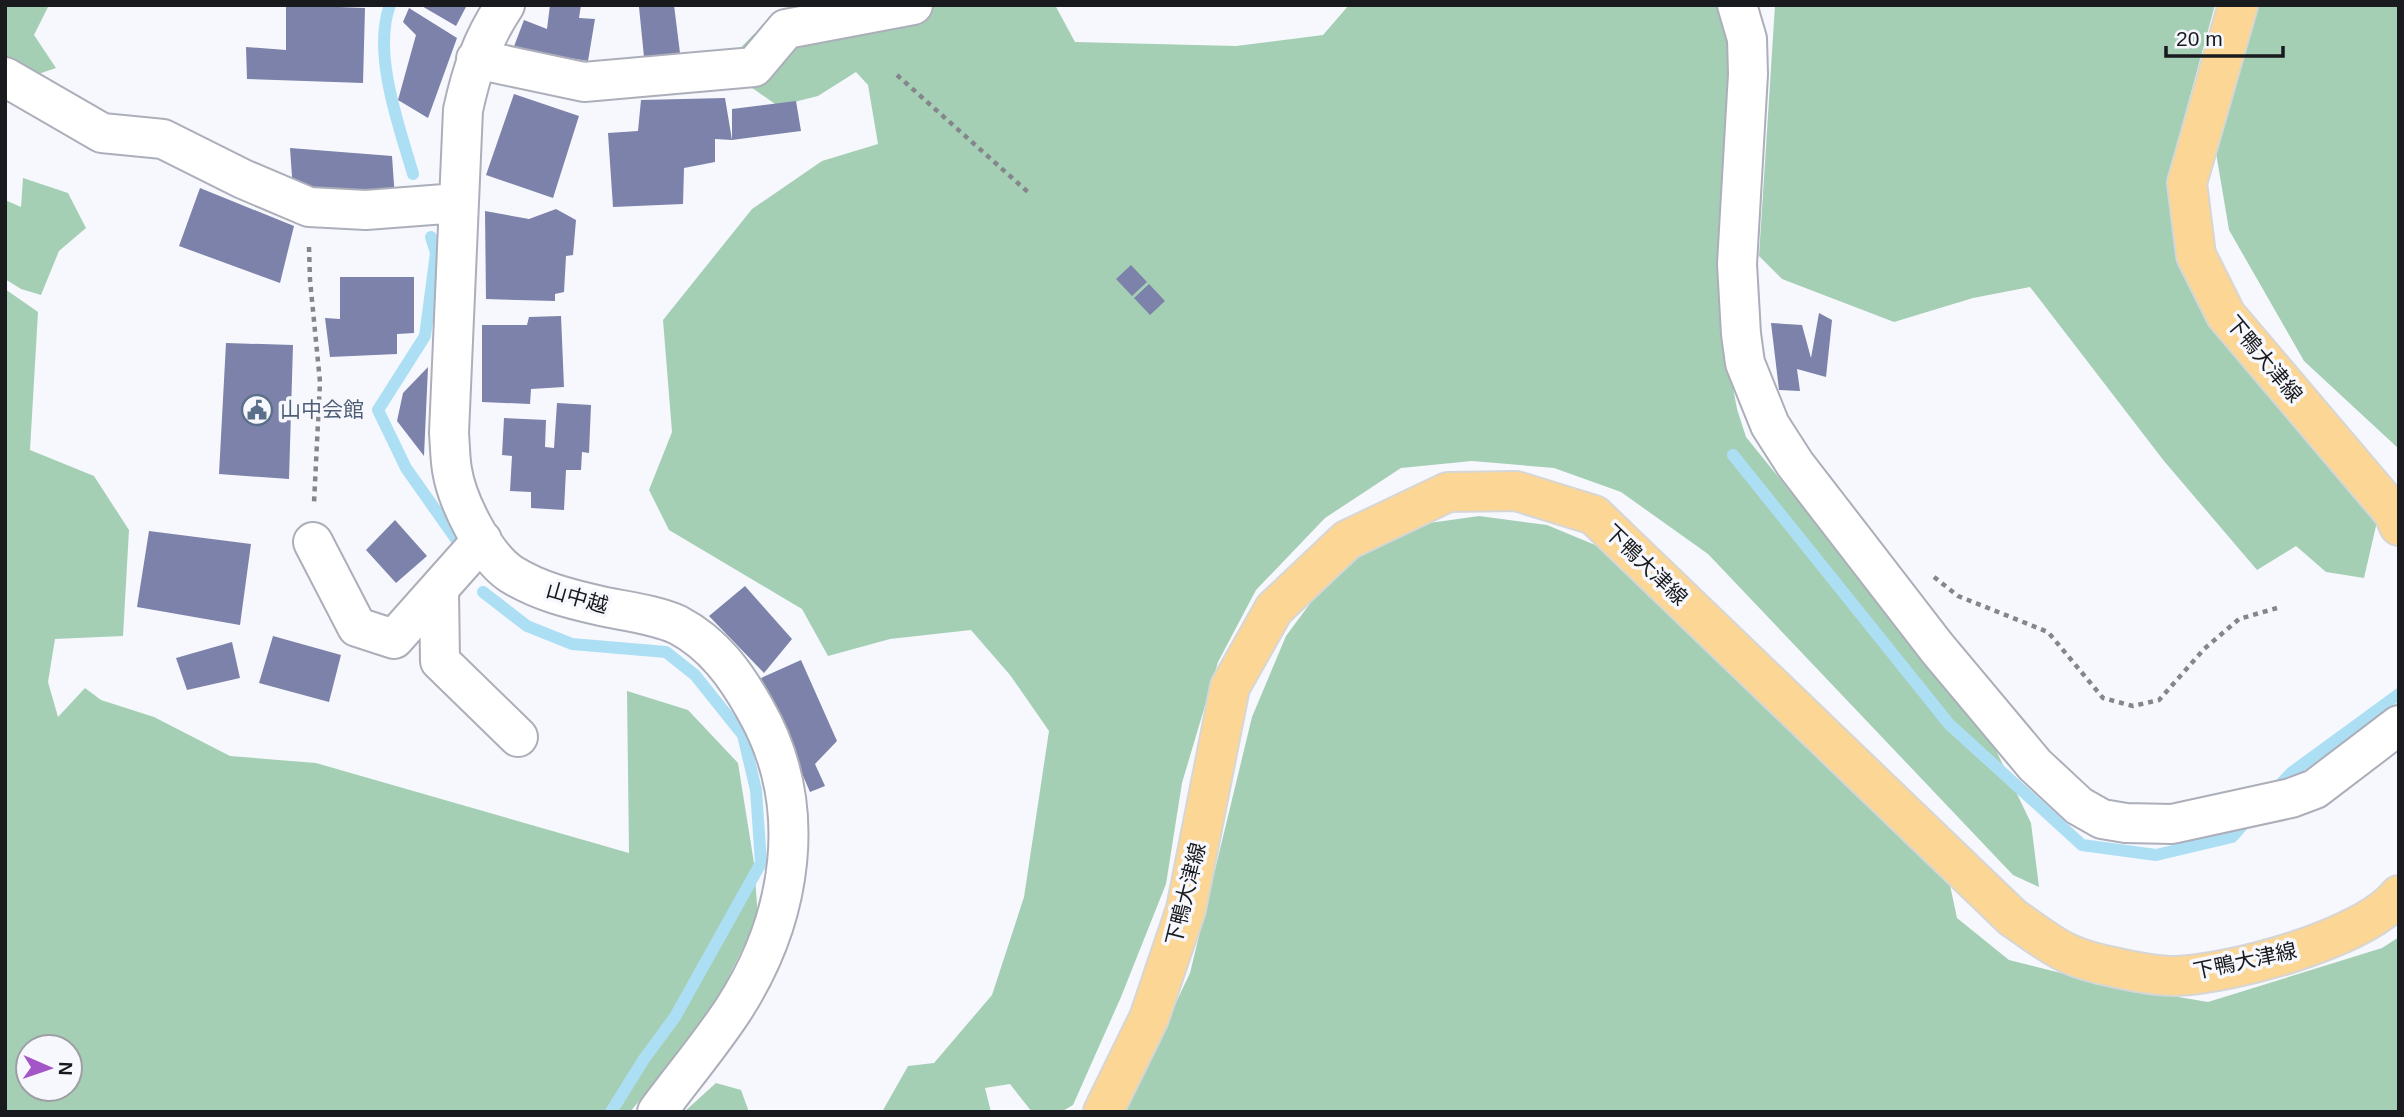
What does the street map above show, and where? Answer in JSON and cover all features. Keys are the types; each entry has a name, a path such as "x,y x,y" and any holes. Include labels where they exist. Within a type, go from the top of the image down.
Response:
{"main road":[{"name":"下鴨大津線","path":"2238,5 2187,183 2196,255 2226,315 2393,512 2399,526"},
{"name":"下鴨大津線","path":"1103,1112 1149,1018 1186,909 1230,687 1274,608 1347,540 1447,492 1516,491 1594,514 2013,918 2067,953 2117,968 2175,976 2224,969 2298,950 2343,934 2389,907 2399,895"}],"street":[{"name":"山中越","path":"505,5 488,31 476,59 463,110 450,420 452,471 461,500 489,552 510,573 564,597 675,624 703,640 742,686 766,727 779,759 787,793 790,838 783,891 767,946 733,1009 657,1112"},
{"path":"476,59 584,82 754,67 785,17 913,5"},
{"path":"1737,5 1747,39 1748,74 1737,264 1745,363 1770,425 1794,464 1937,648 2035,765 2079,806 2102,818 2126,823 2172,824 2291,798 2315,789 2399,725"},
{"path":"5,77 102,133 163,139 243,179 309,207 366,210 457,203"},
{"path":"313,542 357,627 394,639 482,540"},
{"path":"439,590 440,661 518,737"}],"path":[{"path":"897,75 1029,193"},
{"path":"309,207 310,280 320,382 313,542"},
{"path":"1930,573 1958,596 2048,632 2103,698 2133,706 2159,700 2204,649 2239,619 2277,608"}],"green space":[{"path":"5,5 49,5 34,35 56,68 15,82 5,74"},
{"path":"837,5 1055,5 1075,42 1236,46 1323,35 1349,5 1720,5 1728,11 1731,57 1721,324 1737,409 1746,437 1991,740 2031,823 2039,887 2013,875 1708,554 1621,492 1554,468 1472,461 1401,468 1325,518 1256,590 1218,662 1182,783 1166,884 1121,997 1073,1105 1061,1112 1032,1112 1010,1084 985,1088 991,1112 882,1112 908,1066 934,1063 992,995 1024,897 1049,731 1010,675 971,630 890,639 828,656 802,609 669,530 649,490 672,432 663,320 752,209 822,161 878,144 868,85 856,72 818,96 778,106 722,67 754,34"},
{"path":"1775,5 2215,5 2177,144 2185,235 2379,513 2364,578 2326,572 2296,546 2257,570 2164,461 2030,287 1973,298 1894,322 1782,279 1759,256"},
{"path":"2254,5 2399,5 2399,449 2304,361 2229,230 2214,141"},
{"path":"23,178 68,193 86,228 59,251 41,295 21,289 5,279 5,200 21,207"},
{"path":"5,289 38,312 30,450 94,476 129,530 123,636 55,639 48,682 58,717 85,688 101,700 154,717 230,756 316,763 629,853 627,691 688,710 738,763 754,863 758,918 708,1018 630,1112 5,1112"},
{"path":"1479,516 1547,525 1629,559 1947,871 1957,918 2009,960 2108,985 2208,1002 2382,948 2399,937 2399,1112 1124,1112 1190,973 1252,717 1286,636 1346,555 1408,526"},
{"path":"716,1083 741,1090 749,1112 684,1112"}],"building":[{"path":"286,5 365,8 363,83 247,79 246,47 286,50"},
{"path":"420,5 467,5 456,26"},
{"path":"550,5 581,5 579,18 595,19 588,61 513,49 524,20 547,29"},
{"path":"674,5 680,53 644,57 639,7"},
{"path":"409,8 457,38 428,118 398,100 416,35 403,22"},
{"path":"514,94 579,116 553,198 486,175"},
{"path":"725,98 732,140 715,139 715,162 684,168 683,204 613,207 608,133 638,131 641,100"},
{"path":"796,101 801,131 732,140 732,109"},
{"path":"290,148 392,156 395,199 293,191"},
{"path":"200,188 294,226 280,283 179,246"},
{"path":"556,209 576,220 573,255 566,256 564,292 555,294 555,301 486,299 485,211 529,219"},
{"path":"1131,265 1147,282 1132,296 1116,279"},
{"path":"340,277 414,277 414,333 397,334 397,354 330,357 325,318 340,319"},
{"path":"1149,284 1165,301 1150,315 1134,298"},
{"path":"1819,313 1832,320 1826,377 1797,369 1800,391 1779,390 1771,323 1802,325 1811,358"},
{"path":"561,316 564,387 531,389 530,404 482,402 482,325 527,325 529,317"},
{"name":"山中会館","path":"226,343 293,345 289,479 219,474"},
{"path":"428,367 424,456 397,421 403,393"},
{"path":"557,403 591,405 589,453 582,452 581,470 566,470 564,510 531,508 531,492 510,491 512,456 502,455 504,418 546,420 545,447 554,448"},
{"path":"395,520 427,556 396,583 366,550"},
{"path":"149,531 251,544 240,625 137,607"},
{"path":"745,586 792,639 764,673 709,616"},
{"path":"273,636 341,655 329,702 259,683"},
{"path":"232,642 240,678 187,690 176,658"},
{"path":"801,660 837,741 815,764 825,786 810,792 761,678"}],"waterway":[{"path":"390,5 385,24 386,67 395,112 413,174"},
{"path":"431,237 436,253 425,336 378,410 406,468 456,539"},
{"path":"1733,455 1949,724 2082,845 2156,855 2232,837 2248,819"},
{"path":"483,592 527,626 572,644 666,652 695,675 743,735 756,790 761,863 675,1017 644,1059 611,1112"},
{"path":"2275,790 2291,773 2399,694"}],"place":[{"name":"山中会館","path":"257,410"}]}
